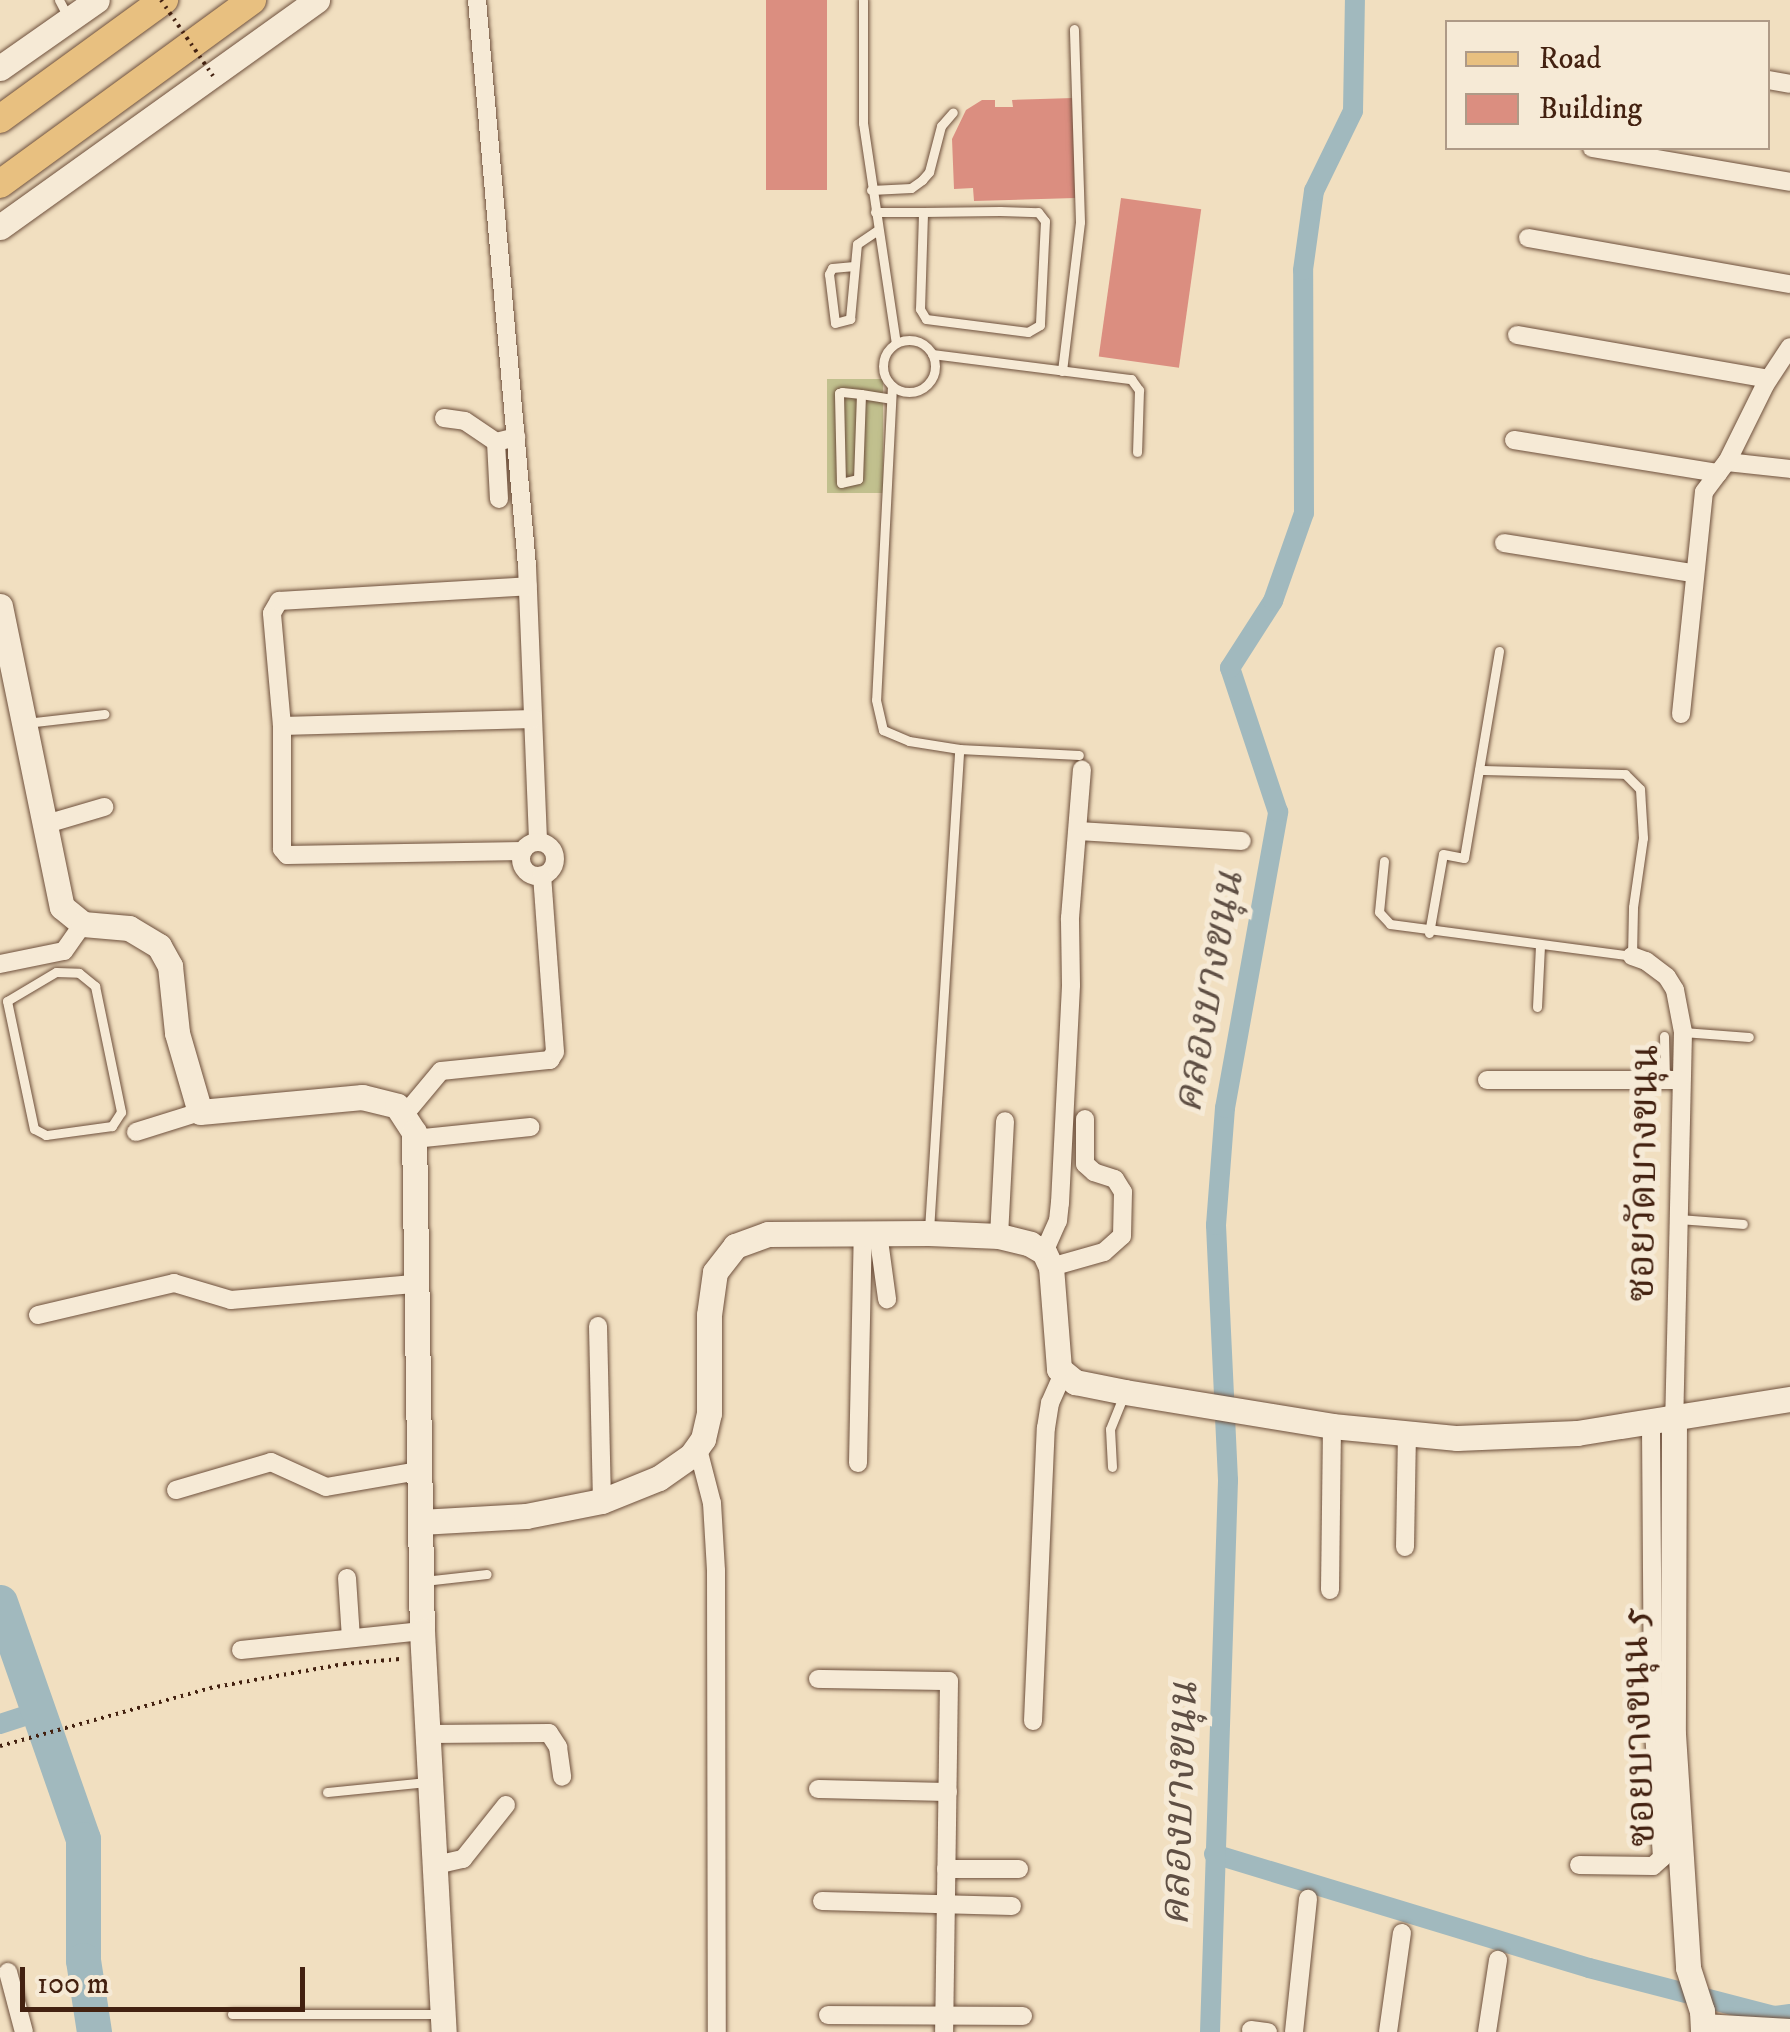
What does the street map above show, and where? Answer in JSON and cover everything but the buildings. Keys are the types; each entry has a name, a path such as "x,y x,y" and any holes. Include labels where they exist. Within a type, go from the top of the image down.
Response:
{"main road":[{"path":"0,119 162,0"},
{"path":"0,184 252,0"}],"street":[{"path":"0,228 316,0"},
{"path":"477,0 528,586 532,719 528,872 542,875"},
{"path":"0,68 81,5"},
{"path":"1604,150 1790,182"},
{"path":"1528,238 1790,284"},
{"path":"1518,335 1768,379"},
{"path":"1680,714 1692,573 1704,492 1722,467 1768,379 1789,351"},
{"path":"444,418 465,421 496,442"},
{"path":"496,442 516,436"},
{"path":"1514,440 1722,467 1790,469"},
{"path":"496,442 499,498"},
{"path":"1504,543 1692,573"},
{"path":"405,1114 441,1071 550,1060 554,1052 542,875 555,858 549,846 286,855 282,849 282,726 272,613 279,601 528,586"},
{"path":"0,606 62,907 83,924 129,928 159,946 170,966 177,1033 200,1112"},
{"path":"282,726 532,719"},
{"path":"1080,762 1060,1203 1047,1260 1054,1354 1063,1374 1075,1382 1125,1392 1407,1435 1562,1434 1790,1399"},
{"path":"43,825 104,807"},
{"path":"1078,831 1242,842"},
{"path":"0,964 64,951 83,924"},
{"name":"ซอยวัดบางขนุน","path":"1579,1865 1654,1866 1662,1858 1653,1713 1662,1418 1677,1219 1672,1080 1675,990 1667,977 1632,956"},
{"path":"1488,1080 1672,1080"},
{"path":"136,1132 200,1112 362,1097 384,1101 405,1114 414,1139 413,1284 422,1631 443,2023"},
{"path":"717,2032 716,1571 712,1503 698,1449 709,1412 710,1292 722,1260 735,1246 768,1234 1000,1236 1047,1260 1104,1252 1122,1236 1123,1192 1115,1178 1094,1172 1086,1164 1085,1118"},
{"path":"1000,1236 1005,1121"},
{"path":"414,1139 530,1127"},
{"path":"870,1232 886,1299"},
{"path":"858,1462 870,1232"},
{"path":"38,1315 174,1283 221,1300 413,1284"},
{"path":"598,1326 602,1502"},
{"path":"1033,1722 1046,1428 1050,1403 1063,1374"},
{"name":"ซอยบางขนุน 5","path":"1662,1418 1670,1665 1689,1978 1703,2022"},
{"path":"1330,1590 1332,1426"},
{"path":"1405,1547 1407,1435"},
{"path":"420,1522 526,1516 602,1502 659,1478 698,1449"},
{"path":"176,1490 271,1462 326,1487 418,1471"},
{"path":"346,1578 351,1638"},
{"path":"241,1650 422,1631"},
{"path":"818,1679 949,1682 944,2024"},
{"path":"430,1734 549,1733 558,1748 562,1777"},
{"path":"818,1789 948,1792"},
{"path":"436,1865 463,1859 506,1805"},
{"path":"946,1869 1019,1869"},
{"path":"1294,2032 1308,1899"},
{"path":"822,1901 1012,1906"},
{"path":"1388,2032 1402,1933"},
{"path":"1488,2032 1498,1960"},
{"path":"8,1972 24,2032"},
{"path":"828,2014 944,2024 1024,2016"},
{"path":"1703,2022 1790,2028"}],"lane":[{"path":"863,0 863,122 896,343"},
{"path":"1062,371 1080,222 1074,29"},
{"path":"872,190 910,188 922,180 929,172 941,126 953,112"},
{"path":"875,212 923,212 1042,216 1045,221 1040,325 1028,332 926,318 920,309 923,212"},
{"path":"854,266 832,268 828,274 835,322 850,319 859,241 878,230"},
{"path":"1080,762 909,742 883,730 876,700 892,386 882,368 888,349 896,343 917,340 932,354 1130,379 1138,385 1137,452"},
{"path":"892,386 908,392 924,386 934,372 932,354"},
{"path":"861,394 858,480 840,483 837,396 842,392 861,394 891,399"},
{"path":"1429,933 1443,854 1464,858 1500,651"},
{"path":"24,723 104,714"},
{"path":"929,1233 959,749"},
{"path":"1384,861 1382,920 1429,933 1632,956 1633,906 1643,838 1640,789 1625,774 1479,770"},
{"path":"1537,1007 1540,946"},
{"path":"56,972 89,977 94,986 121,1112 112,1126 46,1136 34,1129 8,1001 56,972 64,951"},
{"path":"1674,1034 1749,1037"},
{"path":"1677,1219 1743,1224"},
{"path":"1112,1467 1110,1429 1125,1392"},
{"path":"421,1581 487,1574"},
{"path":"327,1792 430,1782"},
{"path":"232,2014 443,2023"}],"path":[{"path":"162,0 213,76"},
{"path":"0,1746 210,1688 344,1664 424,1657"}],"shaded area":[{"path":"827,379 883,379 883,493 827,493"}],"waterway":[{"name":"คลองบางขนุน","path":"1210,2032 1228,1480 1216,1225 1225,1108 1278,812 1230,668 1273,601 1304,513 1303,270 1314,191 1353,111 1355,0"},
{"path":"0,1602 83,1839 83,1960 94,2032"},
{"path":"0,1724 40,1711"},
{"path":"1214,1854 1589,1968 1774,2016 1790,2014"}]}
